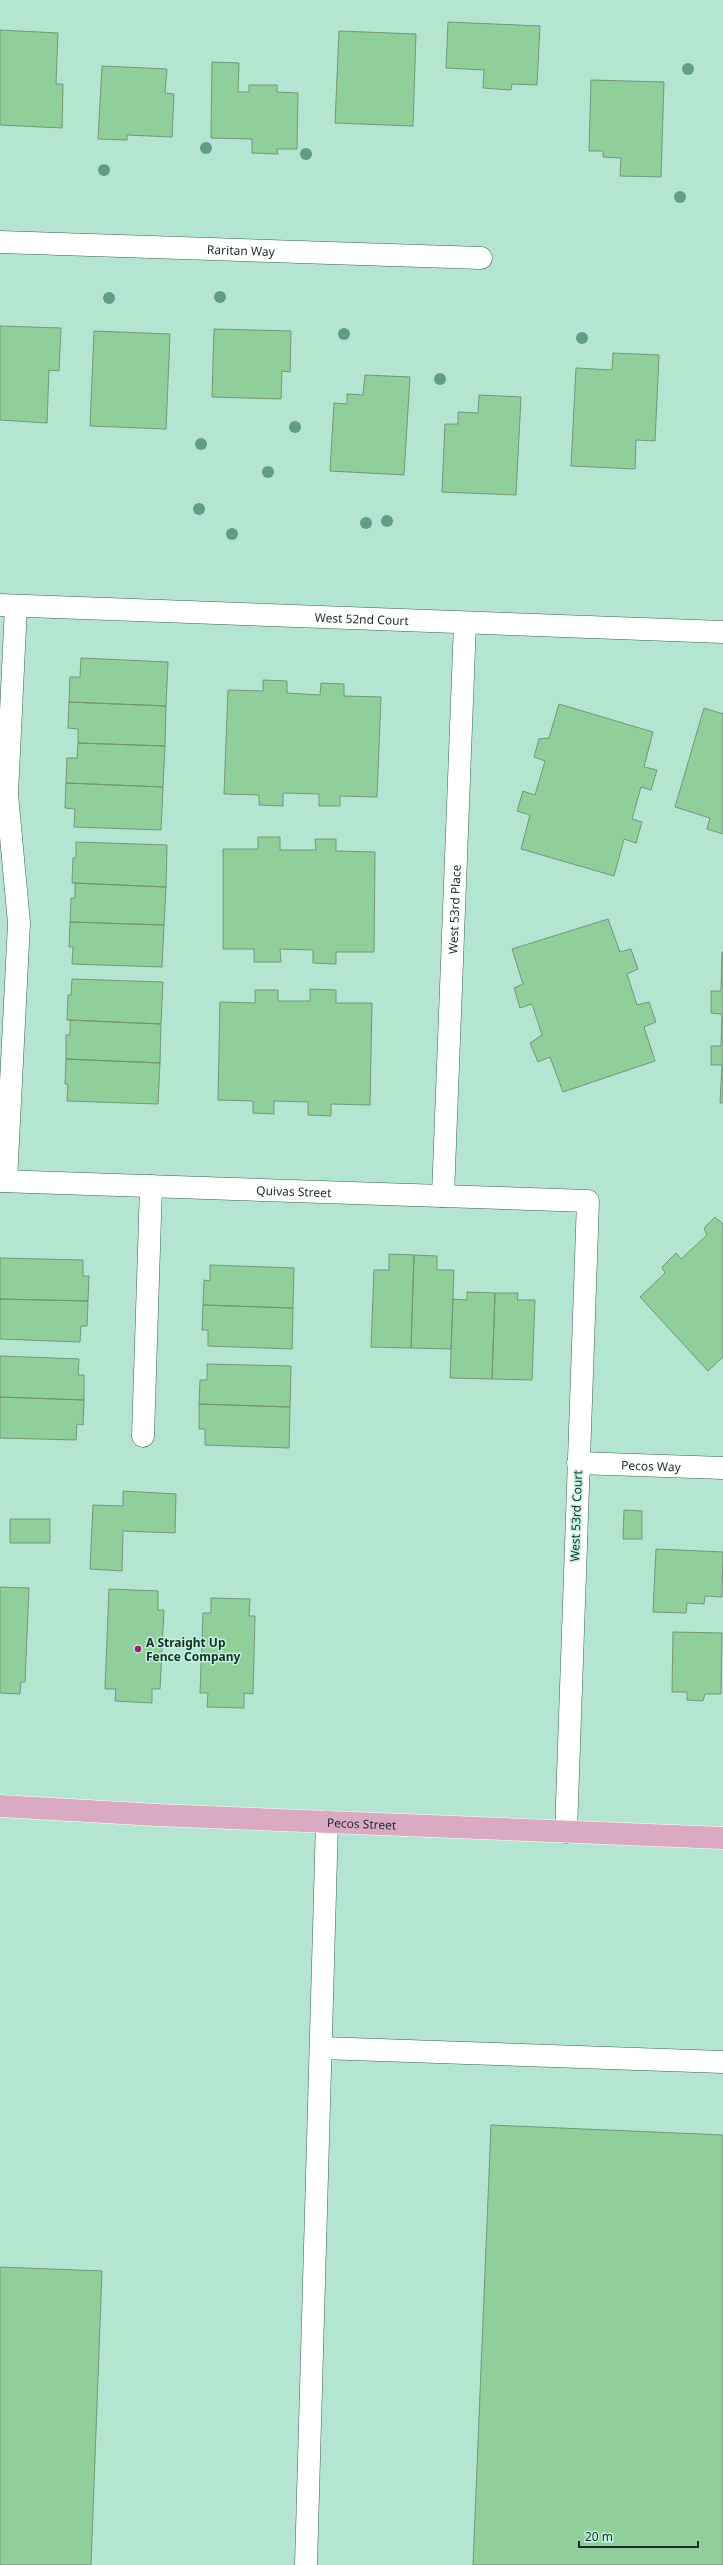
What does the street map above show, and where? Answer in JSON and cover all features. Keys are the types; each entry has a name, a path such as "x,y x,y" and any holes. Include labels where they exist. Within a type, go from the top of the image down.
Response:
{"main road":[{"name":"Pecos Street","path":"0,1806 328,1822 723,1838"}],"street":[{"name":"Raritan Way","path":"0,242 481,258"},
{"name":"West 52nd Court","path":"8,605 723,632"},
{"path":"3,1181 19,923 7,794 8,605"},
{"name":"West 53rd Place","path":"443,1196 465,623"},
{"name":"Quivas Street","path":"3,1181 588,1201"},
{"path":"143,1436 151,1186"},
{"name":"West 53rd Court","path":"566,1832 588,1201"},
{"name":"Pecos Way","path":"578,1463 723,1468"},
{"path":"306,2565 328,1822"},
{"path":"321,2048 723,2062"}],"building":[{"path":"448,22 540,26 537,85 512,84 511,90 483,88 484,70 446,68"},
{"path":"0,30 58,33 56,84 63,84 62,128 0,125"},
{"path":"339,31 416,34 413,126 335,123"},
{"path":"212,62 239,63 238,92 249,92 249,85 277,85 277,92 298,93 297,149 277,149 278,154 252,153 252,139 211,138"},
{"path":"102,66 167,69 165,93 174,94 172,137 127,135 127,140 98,139"},
{"path":"591,80 664,82 661,177 620,176 621,158 603,157 603,151 589,151"},
{"path":"0,326 61,328 59,371 49,370 47,423 0,420"},
{"path":"214,329 291,331 290,372 282,371 281,399 212,397"},
{"path":"94,331 170,334 166,429 90,426"},
{"path":"613,353 659,355 655,441 636,440 635,469 571,466 576,368 612,370"},
{"path":"365,375 410,377 404,475 330,471 334,403 347,404 347,394 363,395"},
{"path":"479,395 521,397 516,495 442,492 445,424 458,424 458,412 478,413"},
{"path":"81,658 168,662 166,706 69,702 70,677 80,677"},
{"path":"263,680 287,681 287,693 320,695 321,683 344,684 344,696 381,697 377,797 340,796 340,806 319,806 319,794 283,793 283,806 259,805 259,795 224,794 228,690 263,691"},
{"path":"69,702 166,706 165,746 78,743 78,729 68,728"},
{"path":"559,704 653,732 644,767 657,770 651,790 641,787 632,819 642,822 636,843 624,839 614,876 521,849 530,815 517,811 523,791 535,795 545,761 534,757 539,739 549,738"},
{"path":"704,708 723,714 723,834 707,829 710,818 675,807"},
{"path":"78,743 165,746 163,787 66,783 67,758 77,758"},
{"path":"66,783 163,787 161,830 74,827 75,809 65,808"},
{"path":"258,837 280,837 280,850 316,850 315,839 336,839 336,851 375,852 374,952 336,952 336,964 313,963 313,950 280,949 281,962 254,962 254,949 223,949 223,849 258,849"},
{"path":"76,842 167,845 166,887 72,883 73,858 76,858"},
{"path":"75,883 166,887 164,925 70,922 71,898 75,898"},
{"path":"608,919 620,952 631,949 638,969 627,974 637,1005 649,1002 656,1022 644,1027 655,1061 563,1092 550,1057 538,1062 530,1043 542,1035 532,1004 520,1008 514,988 523,984 512,949"},
{"path":"70,922 164,925 162,967 72,964 73,947 69,947"},
{"path":"722,952 723,1103 720,1103 722,1065 711,1065 711,1046 721,1046 722,1014 711,1013 711,991 721,991"},
{"path":"72,979 163,982 161,1024 67,1020 68,995 71,995"},
{"path":"310,989 336,990 336,1003 372,1003 370,1105 331,1104 331,1116 308,1115 308,1102 274,1101 274,1114 253,1113 253,1101 218,1100 220,1002 255,1003 255,990 278,990 278,1001 310,1001"},
{"path":"70,1020 161,1024 160,1063 66,1059 66,1035 70,1035"},
{"path":"66,1059 160,1063 158,1104 67,1101 68,1084 65,1084"},
{"path":"715,1217 723,1224 723,1357 708,1371 640,1297 665,1273 662,1267 676,1253 681,1259 707,1235 704,1228"},
{"path":"389,1254 414,1255 411,1348 371,1347 374,1270 389,1270"},
{"path":"414,1255 437,1256 437,1270 454,1270 451,1349 411,1348"},
{"path":"0,1258 83,1260 83,1276 89,1276 88,1301 0,1299"},
{"path":"210,1265 294,1268 293,1308 203,1305 204,1280 210,1281"},
{"path":"467,1292 495,1293 492,1379 450,1378 453,1299 467,1300"},
{"path":"495,1293 518,1293 517,1300 535,1300 532,1380 492,1379"},
{"path":"0,1299 88,1301 87,1326 81,1326 80,1342 0,1339"},
{"path":"203,1305 293,1308 292,1349 208,1346 208,1330 202,1330"},
{"path":"0,1356 79,1359 78,1375 84,1375 84,1400 0,1397"},
{"path":"207,1364 291,1366 290,1407 199,1404 200,1380 207,1380"},
{"path":"0,1397 84,1400 83,1425 77,1424 76,1440 0,1438"},
{"path":"199,1404 290,1407 289,1448 205,1445 205,1429 199,1429"},
{"path":"123,1491 176,1494 175,1533 123,1531 122,1571 90,1569 93,1505 123,1506"},
{"path":"624,1510 642,1511 642,1539 623,1539"},
{"path":"10,1519 50,1519 50,1543 10,1543"},
{"path":"656,1549 723,1552 722,1597 705,1596 704,1604 687,1603 686,1613 653,1612"},
{"path":"0,1587 29,1588 25,1682 21,1682 20,1694 0,1693"},
{"path":"109,1589 158,1591 158,1610 164,1610 160,1689 152,1689 152,1703 115,1701 116,1689 105,1689"},
{"path":"211,1598 250,1599 249,1616 255,1616 253,1694 244,1693 244,1708 207,1707 208,1693 200,1693 203,1613 211,1613"},
{"path":"673,1632 722,1633 721,1694 705,1694 703,1701 687,1700 687,1692 672,1692"},
{"path":"491,2125 723,2135 723,2565 473,2565"},
{"path":"0,2267 102,2271 91,2565 0,2565"}],"place":[{"name":"A Straight Up Fence Company","path":"138,1649"}]}
